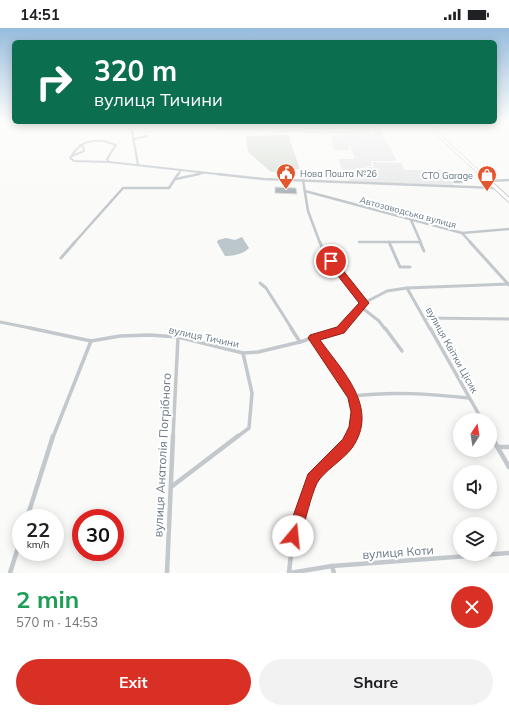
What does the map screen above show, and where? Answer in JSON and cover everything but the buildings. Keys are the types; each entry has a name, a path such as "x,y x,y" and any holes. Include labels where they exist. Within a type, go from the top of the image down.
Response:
{"main road":[{"path":"449,145 509,200"}],"street":[{"path":"71,156 80,145"},
{"path":"71,156 84,151 83,147 81,145"},
{"path":"102,161 107,159 116,145"},
{"path":"135,145 138,165"},
{"path":"71,156 70,158 74,161 102,161 263,178 496,188"},
{"path":"61,258 123,188 169,188 181,170"},
{"path":"176,179 209,173"},
{"path":"303,180 308,211 323,251 364,303"},
{"path":"488,181 509,180"},
{"name":"Автозаводська вулиця","path":"305,191 462,233 509,229"},
{"path":"411,220 424,251"},
{"path":"462,233 509,285"},
{"path":"359,242 419,242"},
{"path":"389,242 400,268 410,267"},
{"path":"260,283 266,288 300,342"},
{"name":"вулиця Тичини","path":"0,322 91,341 120,336 149,335 178,337 243,354 300,342 340,330 364,303 374,296 387,291 407,288 509,285"},
{"name":"вулиця Квітки Цісик","path":"407,288 478,413"},
{"path":"361,307 380,321 402,351"},
{"path":"424,318 509,319"},
{"name":"вулиця Анатолія Погрібного","path":"167,573 178,337"},
{"path":"289,573 293,536 312,479 347,444 355,428 357,412 353,396 313,338"},
{"path":"30,509 66,401 91,341"},
{"path":"171,487 249,428 252,393 243,354"},
{"path":"353,396 426,393 469,398"},
{"path":"509,447 498,448 509,467"},
{"name":"вулиця Коти","path":"289,573 332,566 509,553"},
{"path":"10,573 14,561"},
{"path":"332,566 334,573"}],"shaded area":[{"path":"247,145 292,145 300,169 271,172 248,152"},
{"path":"333,145 349,145 350,150 334,150"},
{"path":"350,145 388,145 397,161 371,161 372,166 365,166 367,171 367,167 374,167 373,162 401,163 405,170 441,170 449,177 454,185 349,182 346,171 342,170 338,159 355,159"},
{"path":"242,237 249,248 244,252 235,255 225,256 217,242 218,240 226,238 235,240"}],"place":[{"name":"Нова Пошта №26","path":"286,190"},
{"name":"СТО Garage","path":"487,192"}],"route":[{"path":"293,536 312,479 347,444 355,428 357,412 353,396 313,338 340,330 364,303 331,261"}]}
